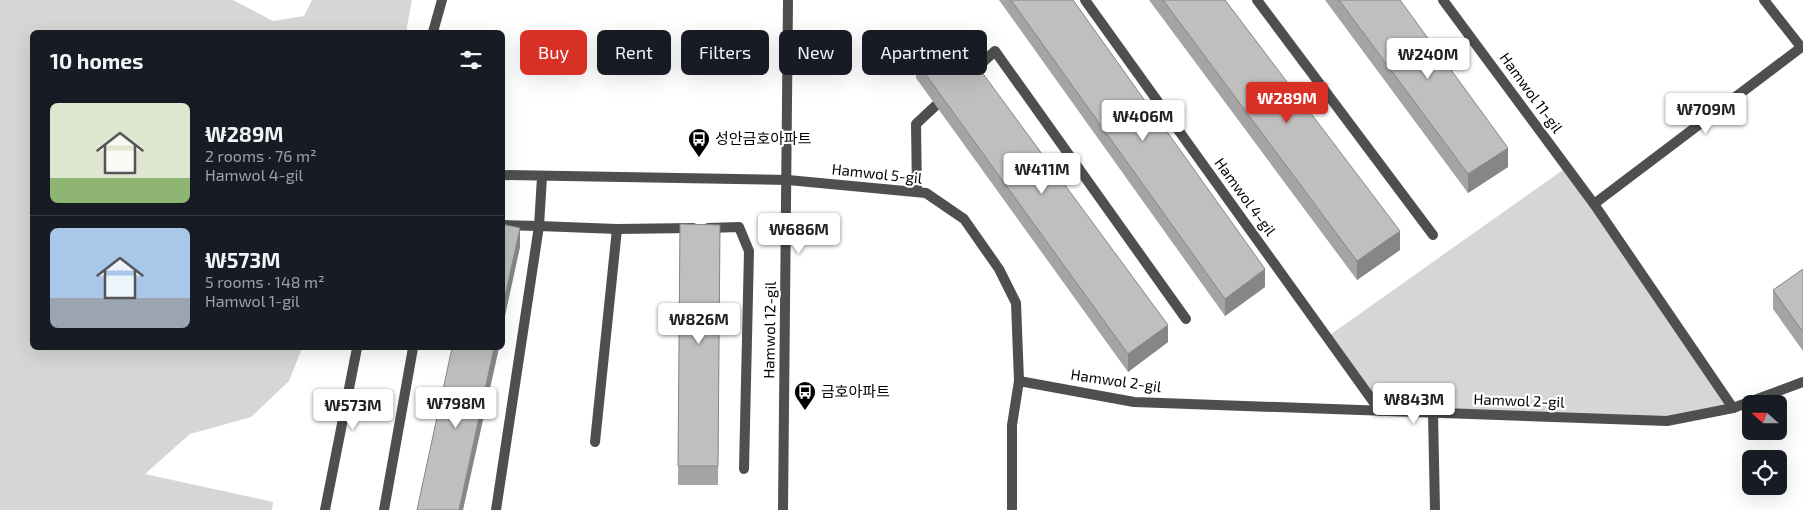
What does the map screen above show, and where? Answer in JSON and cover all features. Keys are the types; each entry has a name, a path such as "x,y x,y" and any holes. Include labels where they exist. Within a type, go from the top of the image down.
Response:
{"street":[{"path":"433,30 442,0"},
{"name":"Hamwol 12-gil","path":"783,510 788,180 788,0"},
{"name":"Hamwol 4-gil","path":"1085,0 1380,411"},
{"path":"1258,0 1433,235"},
{"name":"Hamwol 11-gil","path":"1443,0 1594,204 1733,408"},
{"path":"1594,204 1802,47 1764,0"},
{"path":"917,192 916,124 995,51 1186,319"},
{"name":"Hamwol 5-gil","path":"505,175 788,180 926,193 964,219 999,269 1016,303 1020,382 1012,425 1012,510"},
{"path":"496,510 540,226 542,177"},
{"path":"505,225 617,229 739,227 749,251 744,469"},
{"path":"595,442 617,229"},
{"path":"325,510 357,350"},
{"path":"384,510 413,350"},
{"name":"Hamwol 2-gil","path":"1020,382 1134,402 1666,421 1733,408 1803,382"},
{"path":"1433,413 1435,510"}],"shaded area":[{"path":"0,0 233,0 273,21 304,16 312,0 412,0 406,30 30,30 30,350 301,350 289,381 251,417 190,434 145,474 273,502 272,510 0,510"},
{"path":"1567,167 1733,408 1667,421 1380,411 1327,337"}],"building":[{"path":"1011,0 1073,0 1265,269 1225,299"},
{"path":"1163,0 1225,0 1400,231 1357,261"},
{"path":"1339,0 1400,0 1508,148 1468,174"},
{"path":"926,75 984,75 1168,325 1128,354"},
{"path":"680,224 720,225 718,466 678,466"},
{"path":"505,225 520,228 505,296"},
{"path":"1803,269 1803,332 1773,290"},
{"path":"452,350 494,350 459,510 417,510"}],"place":[{"name":"성안금호아파트","path":"699,158"},
{"name":"금호아파트","path":"805,411"}]}
